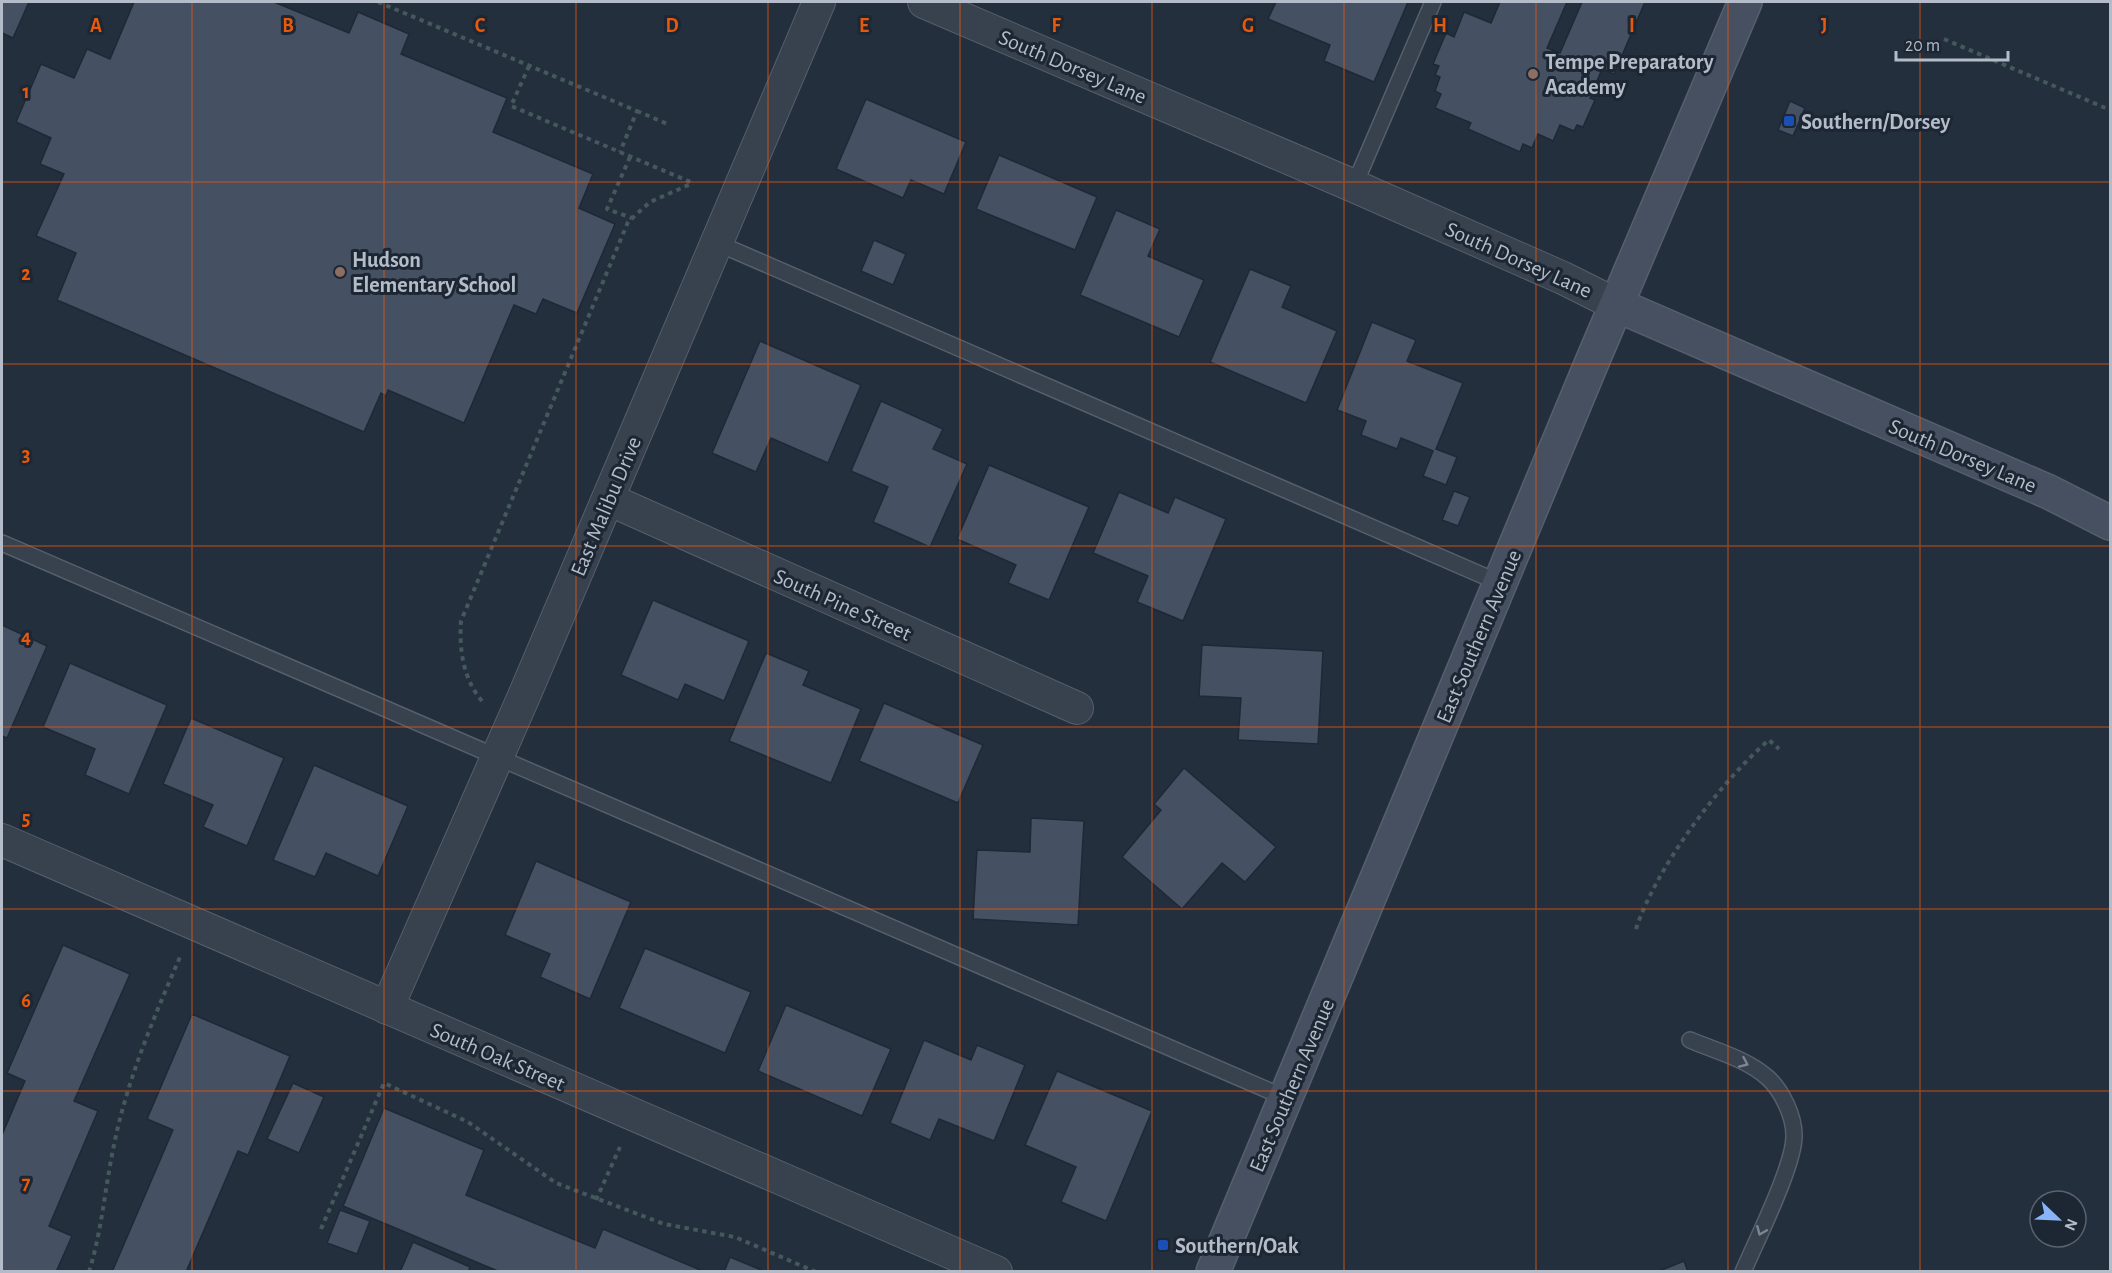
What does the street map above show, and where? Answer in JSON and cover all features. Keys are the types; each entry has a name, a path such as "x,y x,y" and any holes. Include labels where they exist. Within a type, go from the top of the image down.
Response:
{"main road":[{"name":"East Southern Avenue","path":"1213,1272 1745,2"},
{"name":"South Dorsey Lane","path":"1617,305 2049,492 2110,523"}],"street":[{"name":"East Malibu Drive","path":"387,1008 608,499 819,2"},
{"name":"South Dorsey Lane","path":"924,2 1354,186 1563,278 1617,305"},
{"name":"South Pine Street","path":"608,499 1077,708"},
{"name":"South Oak Street","path":"4,848 387,1008 996,1272"}],"lane":[{"path":"1354,186 1433,2"},
{"path":"717,243 1500,583"},
{"path":"2,543 1286,1098"},
{"path":"1690,1040 1748,1065 1767,1077 1776,1087 1792,1120 1795,1134 1790,1161 1743,1272"}],"path":[{"path":"378,2 670,126"},
{"path":"1944,39 2110,110"},
{"path":"482,701 466,672 460,639 461,621 632,218 650,202 693,183 511,106 528,66"},
{"path":"620,152 637,111"},
{"path":"630,157 607,209 632,218"},
{"path":"1636,929 1644,904 1672,856 1741,764 1768,740 1779,749"},
{"path":"89,1272 101,1225 114,1143 126,1100 153,1018 180,957"},
{"path":"321,1229 384,1083 468,1122 556,1183 664,1224 735,1237 816,1272"},
{"path":"596,1200 620,1147"}],"building":[{"path":"2,2 29,2 13,38 2,33"},
{"path":"134,2 274,2 349,33 358,12 409,34 401,54 507,98 493,132 593,174 579,208 615,224 577,313 543,299 536,314 514,305 464,423 388,390 386,396 381,393 364,432 57,300 76,253 36,236 64,174 40,164 51,138 16,122 41,64 74,78 87,49 110,59"},
{"path":"1276,2 1408,2 1374,82 1324,61 1330,45 1268,19"},
{"path":"1500,2 1567,2 1547,48 1560,53 1582,2 1645,2 1614,74 1602,69 1590,98 1595,100 1583,127 1577,125 1574,131 1560,125 1553,141 1538,134 1532,148 1523,144 1520,152 1468,129 1471,123 1435,108 1441,94 1435,91 1440,77 1435,75 1439,66 1433,64 1446,33 1454,37 1464,12 1491,23"},
{"path":"866,99 966,142 944,194 911,180 903,198 836,169"},
{"path":"1790,101 1805,108 1793,136 1778,130"},
{"path":"999,155 1097,197 1075,250 976,209"},
{"path":"1116,210 1160,229 1148,256 1204,280 1179,337 1080,295"},
{"path":"874,240 906,254 893,285 861,271"},
{"path":"1250,269 1291,286 1282,307 1337,331 1306,403 1210,362"},
{"path":"1372,322 1416,340 1407,361 1463,383 1436,449 1457,457 1446,485 1423,476 1433,451 1401,438 1397,449 1361,435 1366,421 1337,410"},
{"path":"760,341 861,385 828,463 771,438 756,472 712,453"},
{"path":"881,401 943,429 933,449 967,464 930,547 873,522 888,487 851,471"},
{"path":"989,465 1089,507 1049,600 1008,583 1016,565 957,539"},
{"path":"1454,491 1470,497 1458,526 1442,520"},
{"path":"1119,492 1168,513 1175,497 1226,519 1183,621 1137,602 1148,576 1093,553"},
{"path":"653,600 749,641 724,701 685,684 678,700 621,675"},
{"path":"2,625 47,646 7,738 2,736"},
{"path":"1202,645 1323,651 1318,744 1238,740 1241,698 1199,696"},
{"path":"766,653 809,671 803,685 861,709 831,783 729,741"},
{"path":"70,663 167,705 129,794 85,775 95,749 43,727"},
{"path":"884,703 983,745 958,803 859,761"},
{"path":"191,718 284,758 247,846 203,827 213,805 163,784"},
{"path":"314,765 408,806 378,876 326,853 315,877 273,860"},
{"path":"1184,768 1276,847 1245,882 1222,863 1182,909 1122,857 1161,810 1154,804"},
{"path":"1031,818 1084,821 1078,925 973,919 977,850 1030,852"},
{"path":"536,861 631,902 590,999 540,977 550,954 505,935"},
{"path":"63,945 130,974 74,1101 98,1111 49,1226 72,1236 56,1272 2,1272 2,1135 25,1081 7,1073"},
{"path":"645,948 751,992 725,1053 619,1008"},
{"path":"786,1005 891,1049 862,1116 758,1071"},
{"path":"192,1014 290,1056 248,1155 238,1151 186,1272 112,1272 173,1130 147,1119"},
{"path":"924,1040 971,1060 977,1045 1025,1065 994,1141 939,1119 930,1140 890,1123"},
{"path":"1057,1071 1152,1111 1106,1221 1061,1202 1076,1167 1025,1145"},
{"path":"293,1083 324,1097 299,1153 267,1139"},
{"path":"384,1108 484,1150 466,1195 595,1248 603,1229 705,1272 500,1272 343,1206"},
{"path":"340,1210 370,1221 357,1254 327,1243"},
{"path":"413,1242 470,1267 468,1272 400,1272"},
{"path":"730,1257 766,1272 724,1272"},
{"path":"1684,1261 1688,1272 1657,1272"}],"place":[{"name":"Tempe Preparatory Academy","path":"1533,74"},
{"name":"Southern/Dorsey","path":"1789,121"},
{"name":"Hudson Elementary School","path":"340,272"},
{"name":"Southern/Oak","path":"1163,1245"}]}
